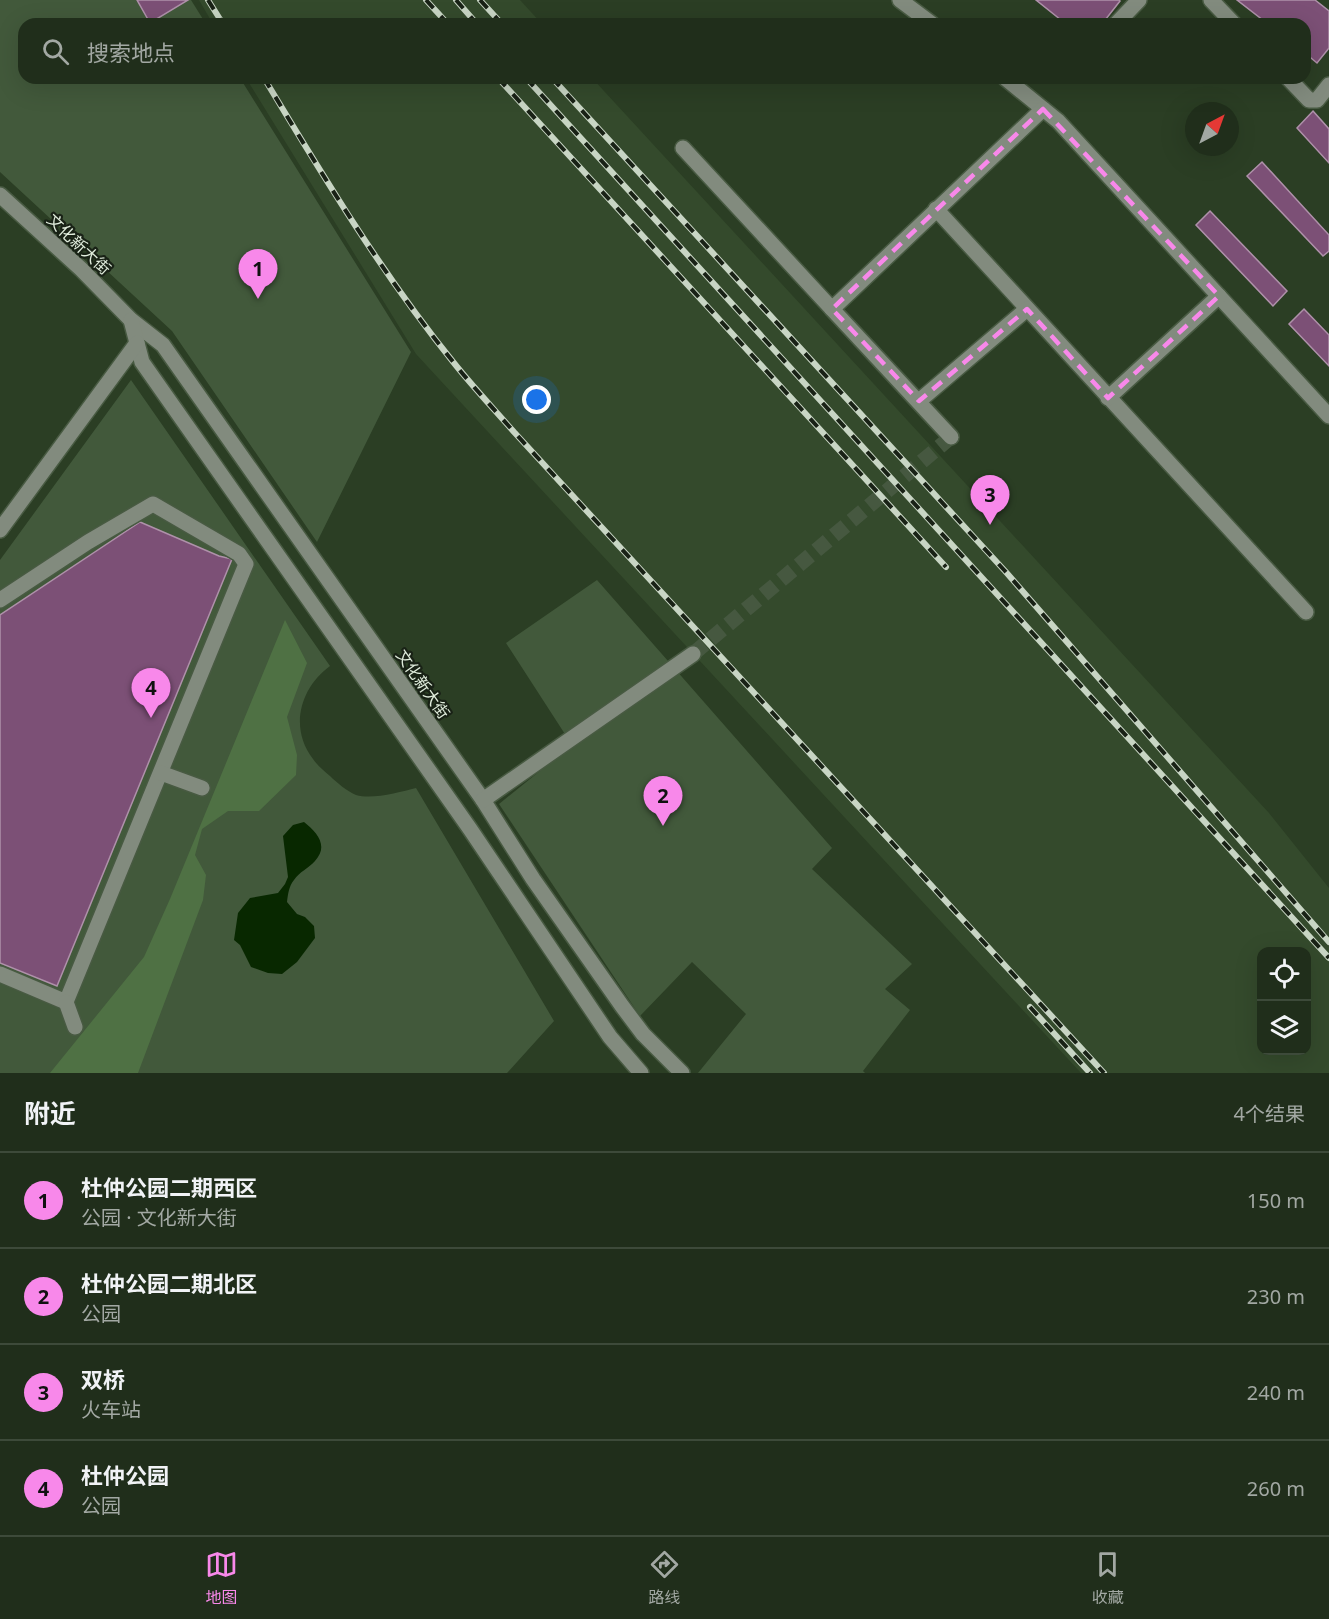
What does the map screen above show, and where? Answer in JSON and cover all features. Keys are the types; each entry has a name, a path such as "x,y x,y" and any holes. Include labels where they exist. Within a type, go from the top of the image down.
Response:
{"street":[{"path":"900,0 925,18"},
{"path":"1122,18 1139,0"},
{"path":"1211,0 1228,18"},
{"path":"1012,84 1058,120 1329,416"},
{"path":"1294,84 1309,100 1317,100 1329,85"},
{"path":"831,309 1043,109"},
{"path":"683,148 951,437"},
{"name":"文化新大街","path":"0,195 81,269 131,320 163,345 483,800 534,879 622,1006 643,1034 682,1073"},
{"path":"936,209 1306,612"},
{"path":"1108,398 1219,296"},
{"path":"919,401 1027,309"},
{"name":"文化新大街","path":"131,320 142,362 470,829 610,1037 641,1073"},
{"path":"0,530 137,342"},
{"path":"0,600 88,542 153,504 239,554 246,564 66,1002 75,1027"},
{"path":"483,800 693,654"},
{"path":"161,772 202,788"},
{"path":"0,974 66,1002"}],"highlighted area":[{"path":"1043,109 1219,296 1108,398 1027,309 919,401 832,309"}],"shaded area":[{"path":"0,0 191,0 202,18 18,18 18,84 244,84 411,352 317,542 172,331 0,172"},
{"path":"199,0 520,0 536,18 210,18"},
{"path":"250,84 598,84 1269,813 1329,888 1329,1073 1081,1073 416,354"},
{"path":"131,380 330,666 311,685 301,709 301,734 313,759 339,784 356,795 378,796 416,788 554,1021 507,1073 0,1073 0,560"},
{"path":"597,580 832,848 812,869 912,964 885,989 910,1010 863,1071 865,1073 698,1073 746,1014 692,962 640,1016 499,804 572,745 506,643"},
{"path":"285,620 307,663 287,717 297,755 296,775 259,811 228,811 202,829 195,855 206,875 203,900 138,1073 50,1073 144,957"},
{"path":"304,822 317,835 321,850 315,861 292,882 287,902 297,914 305,917 314,926 315,938 297,962 282,974 268,973 251,967 240,945 234,940 238,913 250,898 278,893 285,884 288,877 283,836 293,825"}],"building":[{"path":"137,0 188,0 158,18 147,18"},
{"path":"1036,0 1120,1 1107,18 1058,18"},
{"path":"1237,0 1315,0 1329,11 1329,48 1317,63 1311,58 1311,18 1260,18"},
{"path":"1313,111 1329,129 1329,163 1297,128"},
{"path":"1262,162 1329,235 1329,251 1323,256 1247,176"},
{"path":"1210,211 1287,291 1273,306 1196,225"},
{"path":"1304,309 1329,335 1329,366 1289,324"},
{"path":"140,522 219,556 232,559 57,986 0,963 0,615"}],"tunnel":[{"path":"693,654 951,437"}],"railway":[{"path":"208,0 219,18"},
{"path":"426,0 442,18"},
{"path":"456,0 472,18"},
{"path":"480,0 496,18"},
{"path":"268,84 378,260 402,295 469,381 1104,1073"},
{"path":"503,84 946,567"},
{"path":"531,84 1329,958"},
{"path":"558,84 1005,571 1329,942"},
{"path":"1030,1007 1090,1073"}],"place":[{"name":"杜仲公园二期西区","path":"258,299"},
{"name":"双桥","path":"990,525"},
{"name":"杜仲公园","path":"151,718"},
{"name":"杜仲公园二期北区","path":"663,826"}]}
